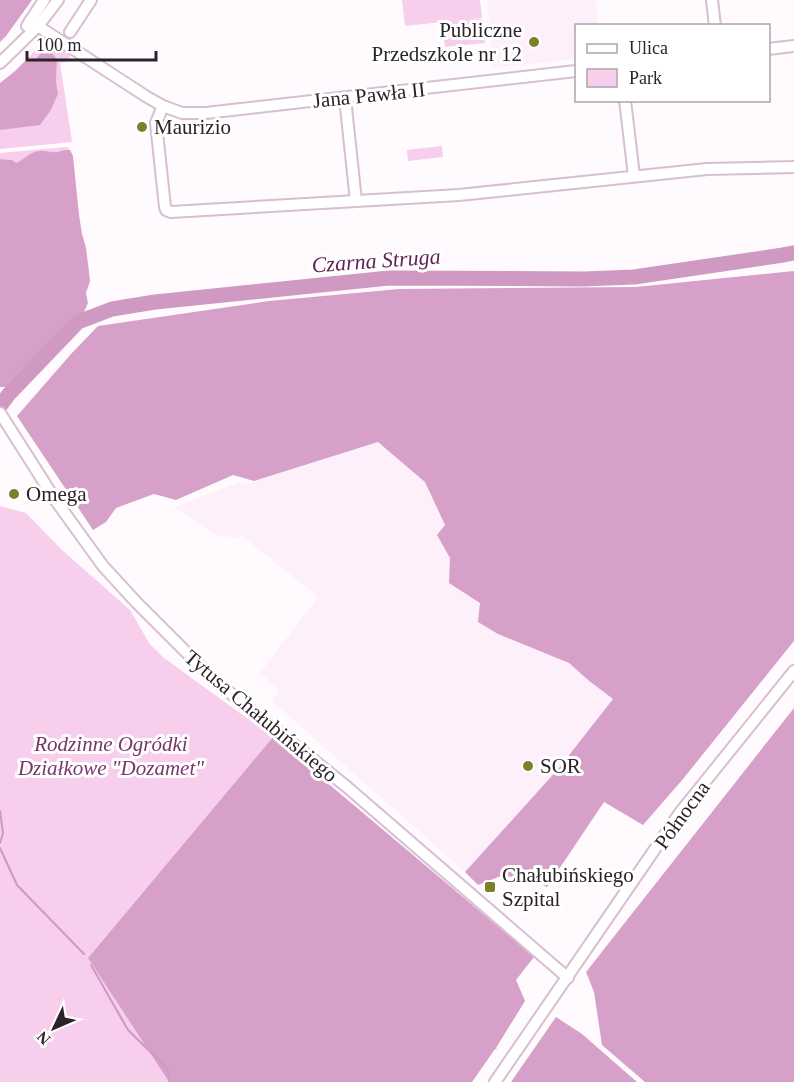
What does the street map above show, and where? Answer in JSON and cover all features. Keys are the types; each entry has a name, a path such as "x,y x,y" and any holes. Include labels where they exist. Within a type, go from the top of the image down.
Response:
{"street":[{"path":"34,23 44,0"},
{"path":"0,63 34,23 58,0"},
{"path":"70,32 91,0"},
{"path":"712,0 715,24"},
{"name":"Jana Pawła II","path":"34,23 147,97 182,113 206,113 575,71"},
{"path":"770,49 794,46"},
{"path":"345,98 356,201"},
{"path":"625,102 634,176"},
{"path":"163,106 156,123 165,207 168,212 469,194 723,168 794,167"},
{"name":"Tytusa Chałubińskiego","path":"3,417 56,501 93,553 136,603 197,665 355,795 568,978"},
{"name":"Północna","path":"495,1082 679,814 794,671"}],"shaded area":[{"path":"0,0 32,0 0,42"},
{"name":"Publiczne Przedszkole nr 12","path":"487,0 596,0 598,24 575,24 575,59 493,68"},
{"path":"41,53 53,54 57,60 58,94 51,110 40,125 0,130 0,83 24,62 36,59"},
{"path":"70,150 73,156 79,215 90,281 86,293 88,303 84,312 71,321 8,387 0,387 0,159 12,160 16,163 35,152"},
{"path":"794,271 794,641 643,825 604,802 547,887 529,878 501,876 478,885 465,872 559,768 613,699 569,663 498,634 478,622 480,603 449,583 450,558 437,535 445,525 425,482 378,442 254,481 233,475 176,500 154,494 116,508 106,522 93,530 17,416 98,326 269,301 399,289 636,287"},
{"path":"508,393 613,699 559,768 465,872 272,701 279,691 260,673 318,597 241,535 237,538 215,535 175,507 240,482 244,485 379,442"},
{"path":"794,708 794,1082 645,1082 602,1045 594,992 586,972"},
{"path":"273,737 534,957 516,980 525,1001 497,1049 472,1082 169,1082 88,958"},
{"path":"556,1017 582,1034 637,1082 511,1082"}],"green space":[{"path":"402,0 480,0 482,18 465,20 482,19 485,43 445,47 442,22 405,26"},
{"path":"49,43 70,55 70,61 60,63 72,142 0,149 0,130 40,124 51,110 58,94 57,60 36,59 24,62 41,44"},
{"path":"442,146 443,157 408,161 407,150"},
{"path":"67,147 70,150 55,153 39,151 16,164 12,160 0,159 0,153"},
{"name":"Rodzinne Ogródki Działkowe \"Dozamet\"","path":"0,506 26,513 62,550 130,610 149,643 164,658 273,737 88,958 169,1082 0,1082"}],"waterway":[{"name":"Czarna Struga","path":"0,406 78,322 112,309 155,302 389,278 634,277 794,253"},
{"path":"0,811 3,833 0,843"},
{"path":"0,848 17,885 84,954"},
{"path":"91,965 128,1030 167,1068 170,1082"}],"place":[{"name":"Publiczne Przedszkole nr 12","path":"534,42"},
{"name":"Maurizio","path":"142,127"},
{"name":"Omega","path":"14,494"},
{"name":"SOR","path":"528,766"},
{"name":"Chałubińskiego Szpital","path":"490,887"}]}
